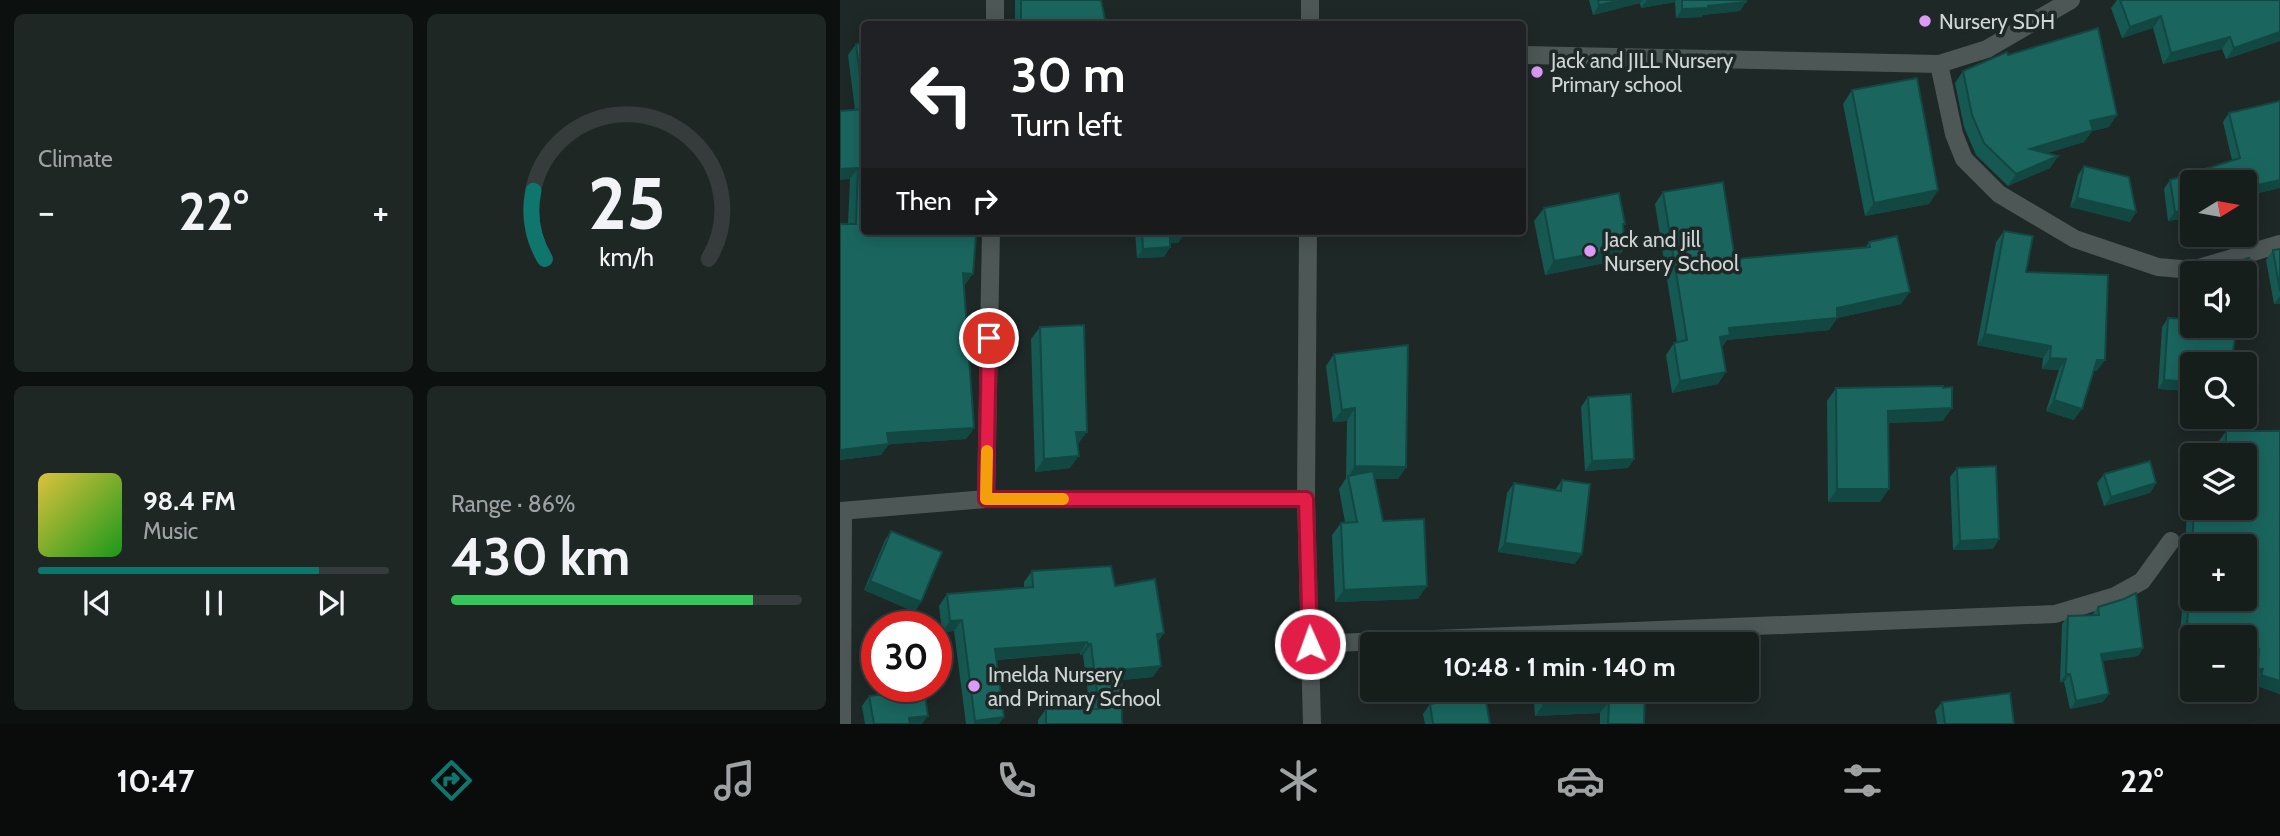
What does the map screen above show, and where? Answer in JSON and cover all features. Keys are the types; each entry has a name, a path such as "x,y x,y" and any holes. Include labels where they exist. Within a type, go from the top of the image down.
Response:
{"street":[{"path":"995,0 995,21"},
{"path":"1310,0 1310,21"},
{"path":"1526,55 1939,64 1987,49 2071,0"},
{"path":"1939,64 1954,134 1964,159 1999,194 2075,239 2158,267 2192,270 2280,244"},
{"path":"986,499 991,235"},
{"path":"1308,235 1306,499 1312,724"},
{"path":"842,724 842,511 986,499 1306,499"},
{"path":"1310,644 2055,614 2115,596 2142,581 2171,541"}],"building":[{"path":"1021,0 1101,0 1105,21 1021,21"},
{"path":"1598,0 1622,0 1599,5"},
{"path":"1682,0 1746,0 1746,2 1682,9"},
{"path":"2120,0 2280,0 2280,32 2234,48 2230,37 2171,53 2161,16 2130,27"},
{"path":"2098,28 2117,115 2090,121 2093,130 2030,149 2058,156 2016,174 1984,143 1972,115 1963,71 2007,52 2008,55"},
{"path":"861,43 861,84 856,44"},
{"path":"1917,78 1938,190 1874,203 1852,90"},
{"path":"2280,101 2280,180 2258,185 2258,170 2202,170 2240,158 2229,113"},
{"path":"861,109 861,235 976,236 973,274 963,273 974,428 887,433 889,444 840,450 840,224 856,224 858,168 840,169 840,111"},
{"path":"2084,166 2129,177 2136,212 2077,198"},
{"path":"2180,177 2180,211 2175,212 2170,180"},
{"path":"1723,182 1735,259 1870,247 1869,242 1897,236 1910,292 1837,308 1837,318 1729,328 1730,335 1720,337 1726,372 1680,381 1674,343 1687,340 1663,192"},
{"path":"1619,193 1625,224 1625,248 1554,261 1544,208"},
{"path":"2004,231 2033,236 2026,272 2108,275 2105,360 2097,360 2082,409 2054,400 2066,359 2050,358 2051,346 1985,334"},
{"path":"1142,235 1170,235 1170,247 1143,249"},
{"path":"2280,249 2280,291 2273,250"},
{"path":"2168,318 2180,318 2180,338 2235,338 2233,352 2180,352 2180,381 2164,380"},
{"path":"1084,325 1087,432 1076,432 1079,456 1044,459 1040,327"},
{"path":"1408,345 1406,467 1355,466 1355,408 1342,410 1334,354"},
{"path":"1952,387 1952,408 1888,411 1889,489 1837,489 1836,388"},
{"path":"1631,394 1634,459 1592,461 1588,397"},
{"path":"2226,431 2280,431 2280,681 2261,675 2263,669 2258,669 2257,625 2187,625 2188,611 2257,611 2257,534 2193,534 2193,520 2257,520 2257,443 2226,443"},
{"path":"2150,461 2156,483 2111,497 2104,474"},
{"path":"1996,466 1999,539 1960,541 1957,468"},
{"path":"1373,471 1383,521 1424,519 1427,586 1344,590 1341,523 1357,522 1348,476"},
{"path":"1562,480 1590,484 1582,554 1505,543 1514,483 1561,491"},
{"path":"891,531 942,552 921,602 870,581"},
{"path":"1111,566 1115,586 1155,579 1164,633 1157,634 1161,666 1121,670 1122,724 1046,724 1046,709 1099,709 1091,644 1087,642 995,649 1004,717 975,721 962,620 952,621 947,594 1033,587 1032,571"},
{"path":"2136,593 2143,648 2101,654 2109,694 2076,701 2070,674 2066,674 2068,616 2099,615 2098,607"},
{"path":"2010,693 2014,724 1945,724 1942,702"},
{"path":"870,702 926,702 928,716 909,718 910,724 874,724"},
{"path":"1486,702 1490,724 1433,724 1430,704"},
{"path":"1543,702 1609,702 1543,705"},
{"path":"1609,702 1645,702 1644,724 1608,724"}],"slow traffic":[{"path":"987,451 986,499 1063,499"}],"place":[{"name":"Nursery SDH","path":"1925,21"},
{"name":"Jack and JILL Nursery Primary school","path":"1537,72"},
{"name":"Jack and Jill Nursery School","path":"1590,251"},
{"name":"Imelda Nursery and Primary School","path":"974,686"}],"route":[{"path":"989,338 986,499 1306,499 1310,644"}]}
